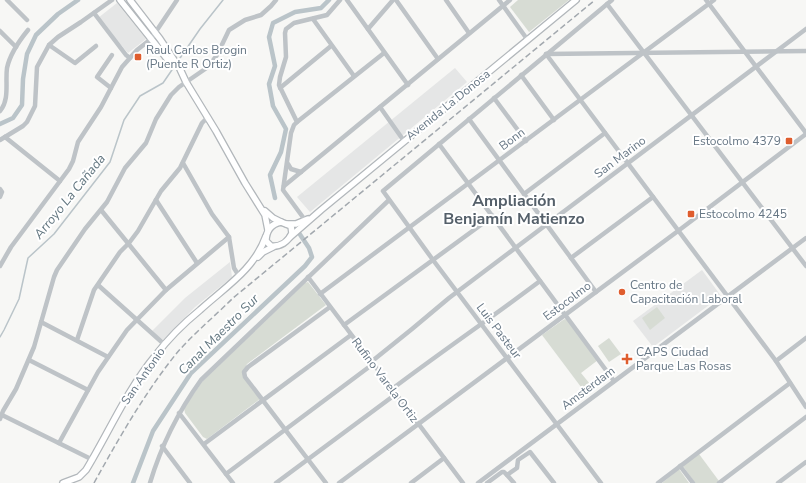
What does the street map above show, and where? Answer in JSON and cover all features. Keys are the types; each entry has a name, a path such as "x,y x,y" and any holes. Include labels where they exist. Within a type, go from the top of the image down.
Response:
{"main road":[{"path":"120,0 151,39 171,60"},
{"path":"130,0 156,34 208,117 245,183 261,207 267,219 268,230 266,236 268,244 273,247 281,244 290,237 292,230 291,226 273,218 261,207"},
{"name":"Avenida La Donosa","path":"290,237 576,0"},
{"name":"Avenida La Donosa","path":"284,223 296,224 321,210"},
{"path":"268,230 276,223 284,223"},
{"name":"San Antonio","path":"254,261 266,236"},
{"name":"San Antonio","path":"64,483 83,475 93,460 130,392 146,368 165,344 198,311 239,276 263,252 273,247"}],"street":[{"path":"7,0 28,20"},
{"path":"60,181 2,138 25,125 34,110 36,102 36,70 49,45 58,37 112,0"},
{"path":"0,266 11,247 71,165 78,142 101,107 122,67 137,50 156,34 177,0"},
{"path":"93,460 1,417 16,389 36,342 57,270 85,229 107,202 125,168 146,143 156,119 171,95 185,80 203,71 211,63 217,55 229,30 245,20 261,15 276,0"},
{"path":"297,122 280,88 279,81 286,57 286,29 294,23 327,16 340,0"},
{"path":"347,0 408,85"},
{"path":"368,29 393,0"},
{"path":"396,0 438,59"},
{"path":"446,0 469,33"},
{"path":"499,0 527,40"},
{"path":"284,186 510,0"},
{"path":"612,0 439,144 614,381"},
{"name":"Bonn","path":"320,294 644,53 708,2 714,0"},
{"path":"708,2 806,134"},
{"path":"608,4 806,266"},
{"path":"94,13 126,55 130,58"},
{"path":"313,19 354,76"},
{"name":"San Marino","path":"226,474 286,430 372,363 457,292 806,29"},
{"path":"0,111 3,108 6,98 7,69 16,46 28,30"},
{"path":"0,31 16,46"},
{"path":"49,45 75,62 96,46"},
{"path":"280,88 331,46"},
{"path":"546,54 806,51"},
{"path":"304,220 284,193 291,133 294,125 384,53"},
{"path":"546,54 776,361 806,407"},
{"path":"111,88 98,79 97,76 112,55"},
{"path":"521,75 554,120"},
{"path":"494,98 526,141"},
{"path":"380,107 404,141"},
{"path":"77,340 92,294 120,252 129,243 161,191 183,163 202,123 208,117"},
{"path":"468,119 596,292"},
{"path":"524,194 605,133"},
{"name":"Estocolmo","path":"339,483 566,315 806,134"},
{"name":"Luis Pasteur","path":"439,144 384,189 383,193 601,483"},
{"path":"183,163 212,214 229,237 234,268 239,276"},
{"path":"288,164 291,169 301,172"},
{"path":"0,189 2,192 0,197"},
{"path":"571,258 653,197"},
{"path":"156,200 197,263"},
{"path":"150,483 162,446 179,413 201,380 389,200"},
{"path":"101,210 166,290"},
{"path":"344,325 492,216"},
{"path":"59,443 98,372 127,330 166,290 229,237"},
{"name":"Amsterdam","path":"478,483 806,238"},
{"name":"Rufino Varela Ortiz","path":"308,277 463,483"},
{"path":"392,389 448,347 482,325 540,281"},
{"path":"98,284 165,344"},
{"path":"326,483 245,377 244,372 248,367 330,307"},
{"path":"41,322 108,357"},
{"path":"204,444 351,335"},
{"path":"776,361 806,338"},
{"path":"29,360 88,390"},
{"path":"658,483 790,383"},
{"path":"276,483 396,394"},
{"path":"179,413 233,483"},
{"path":"719,483 806,417"},
{"path":"162,446 189,482"},
{"path":"507,474 517,468 518,460 530,452 554,483"},
{"path":"411,483 444,458"},
{"path":"778,483 806,462"},
{"path":"680,466 693,483"},
{"path":"487,483 502,472 507,474 514,483"}],"shaded area":[{"path":"518,0 569,0 529,32 510,7"},
{"path":"117,3 146,39 128,53 98,18"},
{"path":"455,68 467,82 310,212 297,197"},
{"path":"230,262 232,277 195,307 163,340 152,331 185,298"},
{"path":"702,270 721,296 653,347 633,321"},
{"path":"308,282 326,305 247,364 245,369 246,378 260,399 207,439 203,437 185,413 184,408 202,382 305,283"},
{"path":"657,307 665,318 650,330 642,318"},
{"path":"565,319 568,320 598,360 581,373 594,389 587,395 542,335"},
{"path":"609,338 621,354 609,362 598,346"},
{"path":"699,454 719,481 717,483 695,483 683,466"},
{"path":"679,469 689,483 662,483"}],"waterway":[{"name":"Canal Maestro Sur","path":"0,124 13,118 22,105 23,79 27,54 36,35 58,14 78,0"},
{"name":"Arroyo La Cañada","path":"178,61 200,29 223,0"},
{"name":"Canal Maestro Sur","path":"275,198 270,175 281,152 286,129 273,106 269,84 275,66 269,37 273,23 295,12 321,8 329,0"},
{"name":"Arroyo La Cañada","path":"0,337 19,299 28,258 54,234 110,162 124,120 140,96 163,83 176,64"},
{"name":"Canal Maestro Sur","path":"133,483 153,431 191,373 305,266 312,257 309,248 299,233"}],"railway":[{"path":"94,483 122,433 153,385 176,354 196,333 233,298 595,0"}],"place":[{"name":"Raul Carlos Brogin (Puente R Ortiz)","path":"138,57"},
{"name":"Estocolmo 4379","path":"789,141"},
{"name":"Estocolmo 4245","path":"691,214"},
{"name":"Centro de Capacitación Laboral","path":"622,292"},
{"name":"CAPS Ciudad Parque Las Rosas","path":"627,359"}],"district":[{"name":"Ampliación Benjamín Matienzo","path":"514,209"}]}
